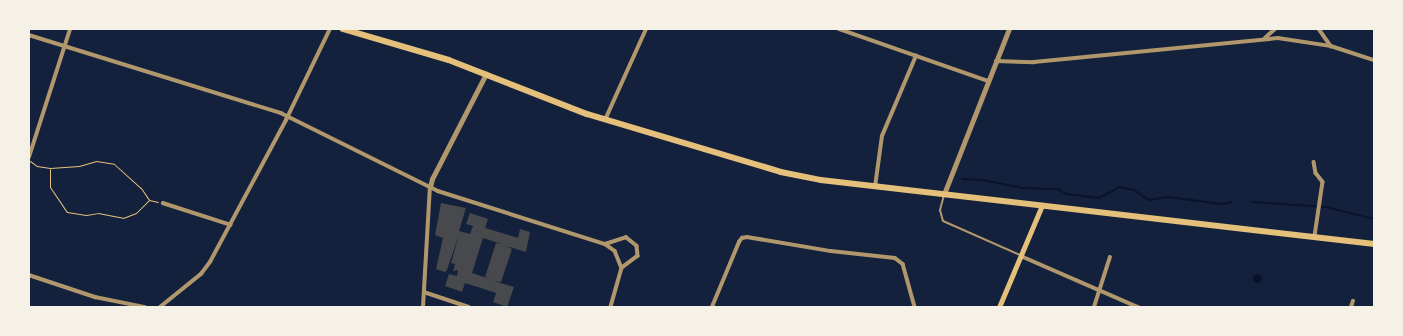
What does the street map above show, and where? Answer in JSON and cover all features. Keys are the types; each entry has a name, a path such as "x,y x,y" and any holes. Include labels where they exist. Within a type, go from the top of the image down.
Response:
{"main road":[{"path":"343,29 449,60 605,120 781,172 875,187 1315,236 1374,244"},
{"path":"999,307 1042,205"}],"street":[{"path":"29,158 70,29"},
{"path":"160,307 201,274 231,224 288,116 330,29"},
{"path":"605,120 646,29"},
{"path":"839,29 988,80"},
{"path":"944,194 988,80 1010,29"},
{"path":"1265,38 1275,29"},
{"path":"1320,29 1331,46"},
{"path":"29,35 288,116 430,187 605,244 615,251 622,268"},
{"path":"996,61 1034,62 1265,38 1292,39 1331,46 1374,60"},
{"path":"875,187 882,136 916,56"},
{"path":"423,307 430,187 432,179 486,74"},
{"path":"1314,162 1316,173 1323,182 1318,203 1315,236"},
{"path":"163,203 231,224"},
{"path":"605,244 620,237 626,237 634,242 638,256 622,268 611,307"},
{"path":"712,307 742,238 754,237 830,251 895,258 903,264 915,307"},
{"path":"1021,256 1138,307"},
{"path":"1094,307 1110,257"},
{"path":"29,275 95,296 145,307"},
{"path":"424,292 469,307"},
{"path":"1351,307 1352,301"}],"lane":[{"path":"944,194 940,210 943,221 1021,256"}],"path":[{"path":"29,158 37,166 50,168 79,166 96,161 114,164 141,188 149,200 163,203"},
{"path":"50,168 50,186 67,212 86,215 98,213 122,218 136,212 149,200"}],"water":[{"path":"1255,274 1259,274 1261,278 1259,282 1255,282 1253,280 1253,276"}],"building":[{"path":"441,203 466,208 459,231 470,234 473,226 466,224 470,213 488,219 485,228 518,238 520,229 530,232 526,252 506,246 512,249 501,282 494,281 514,287 507,307 493,302 496,293 465,283 462,292 445,286 449,274 457,276 458,270 453,271 455,264 451,263 459,235 445,272 436,269 443,238 435,235","holes":["483,238 502,244 496,243 485,277 490,279 472,273"]}],"waterway":[{"path":"962,179 982,180 1023,188 1058,189 1066,194 1099,198 1120,187 1134,190 1149,200 1168,197 1222,204 1232,202"},
{"path":"1252,202 1326,207 1374,219"}]}
